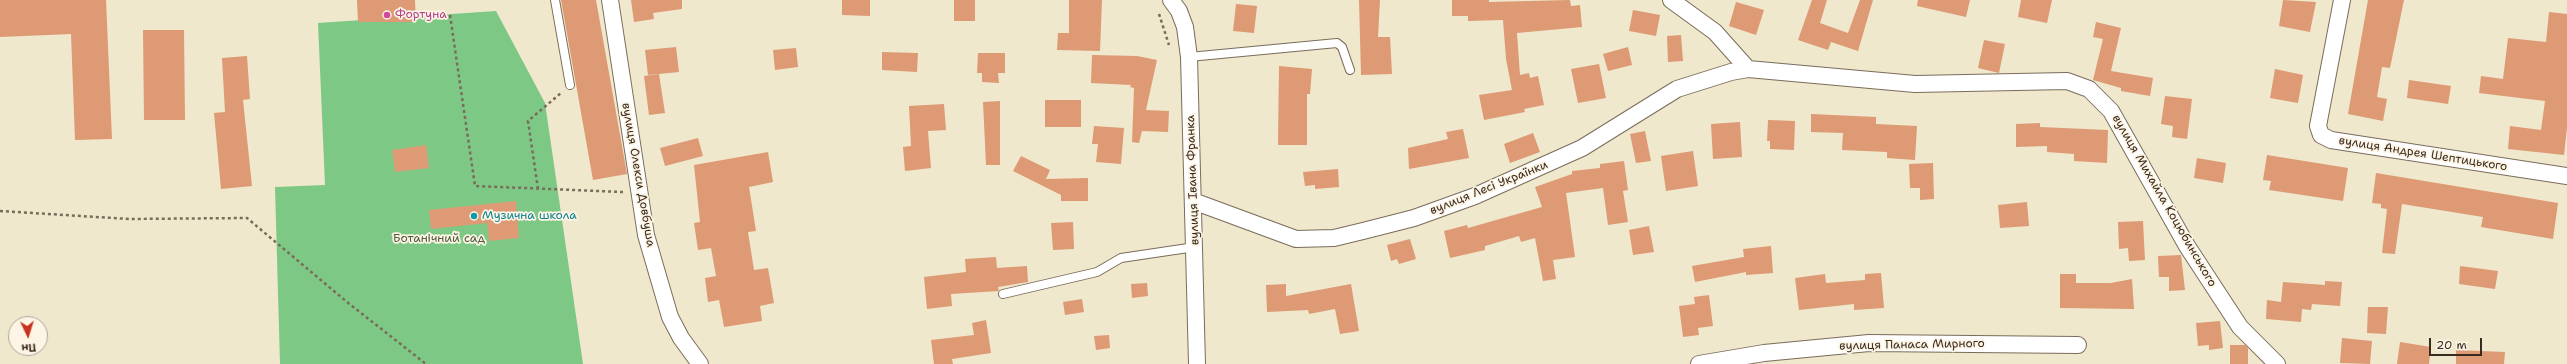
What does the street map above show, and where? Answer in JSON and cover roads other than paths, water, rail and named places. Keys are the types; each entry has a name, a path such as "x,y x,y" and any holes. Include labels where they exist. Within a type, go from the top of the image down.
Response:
{"street":[{"name":"вулиця Олекси Довбуша","path":"610,0 646,235 670,317 681,338 700,364"},
{"name":"вулиця Івана Франка","path":"1171,0 1180,11 1185,27 1189,57 1197,364"},
{"path":"1671,0 1715,32 1748,69"},
{"name":"вулиця Андрея Шептицького","path":"2342,0 2318,126 2321,135 2331,140 2567,176"},
{"name":"вулиця Лесі Українки","path":"1193,201 1296,240 1334,238 1364,231 1414,218 1470,198 1582,148 1677,89 1730,72 1748,69"},
{"name":"вулиця Михайла Коцюбинського","path":"1748,69 1915,84 2067,81 2089,89 2111,111 2187,246 2240,326 2277,364"},
{"name":"вулиця Панаса Мирного","path":"1700,364 1764,353 1869,343 2078,345"}],"lane":[{"path":"555,0 570,85"},
{"path":"1189,57 1337,43 1342,47 1350,70"},
{"path":"1003,294 1097,272 1121,258 1195,247"}],"place":[{"name":"Фортуна","path":"387,15"},
{"name":"Музична школа","path":"474,216"}],"park label":[{"name":"Ботанічний сад","path":"439,239"}]}
